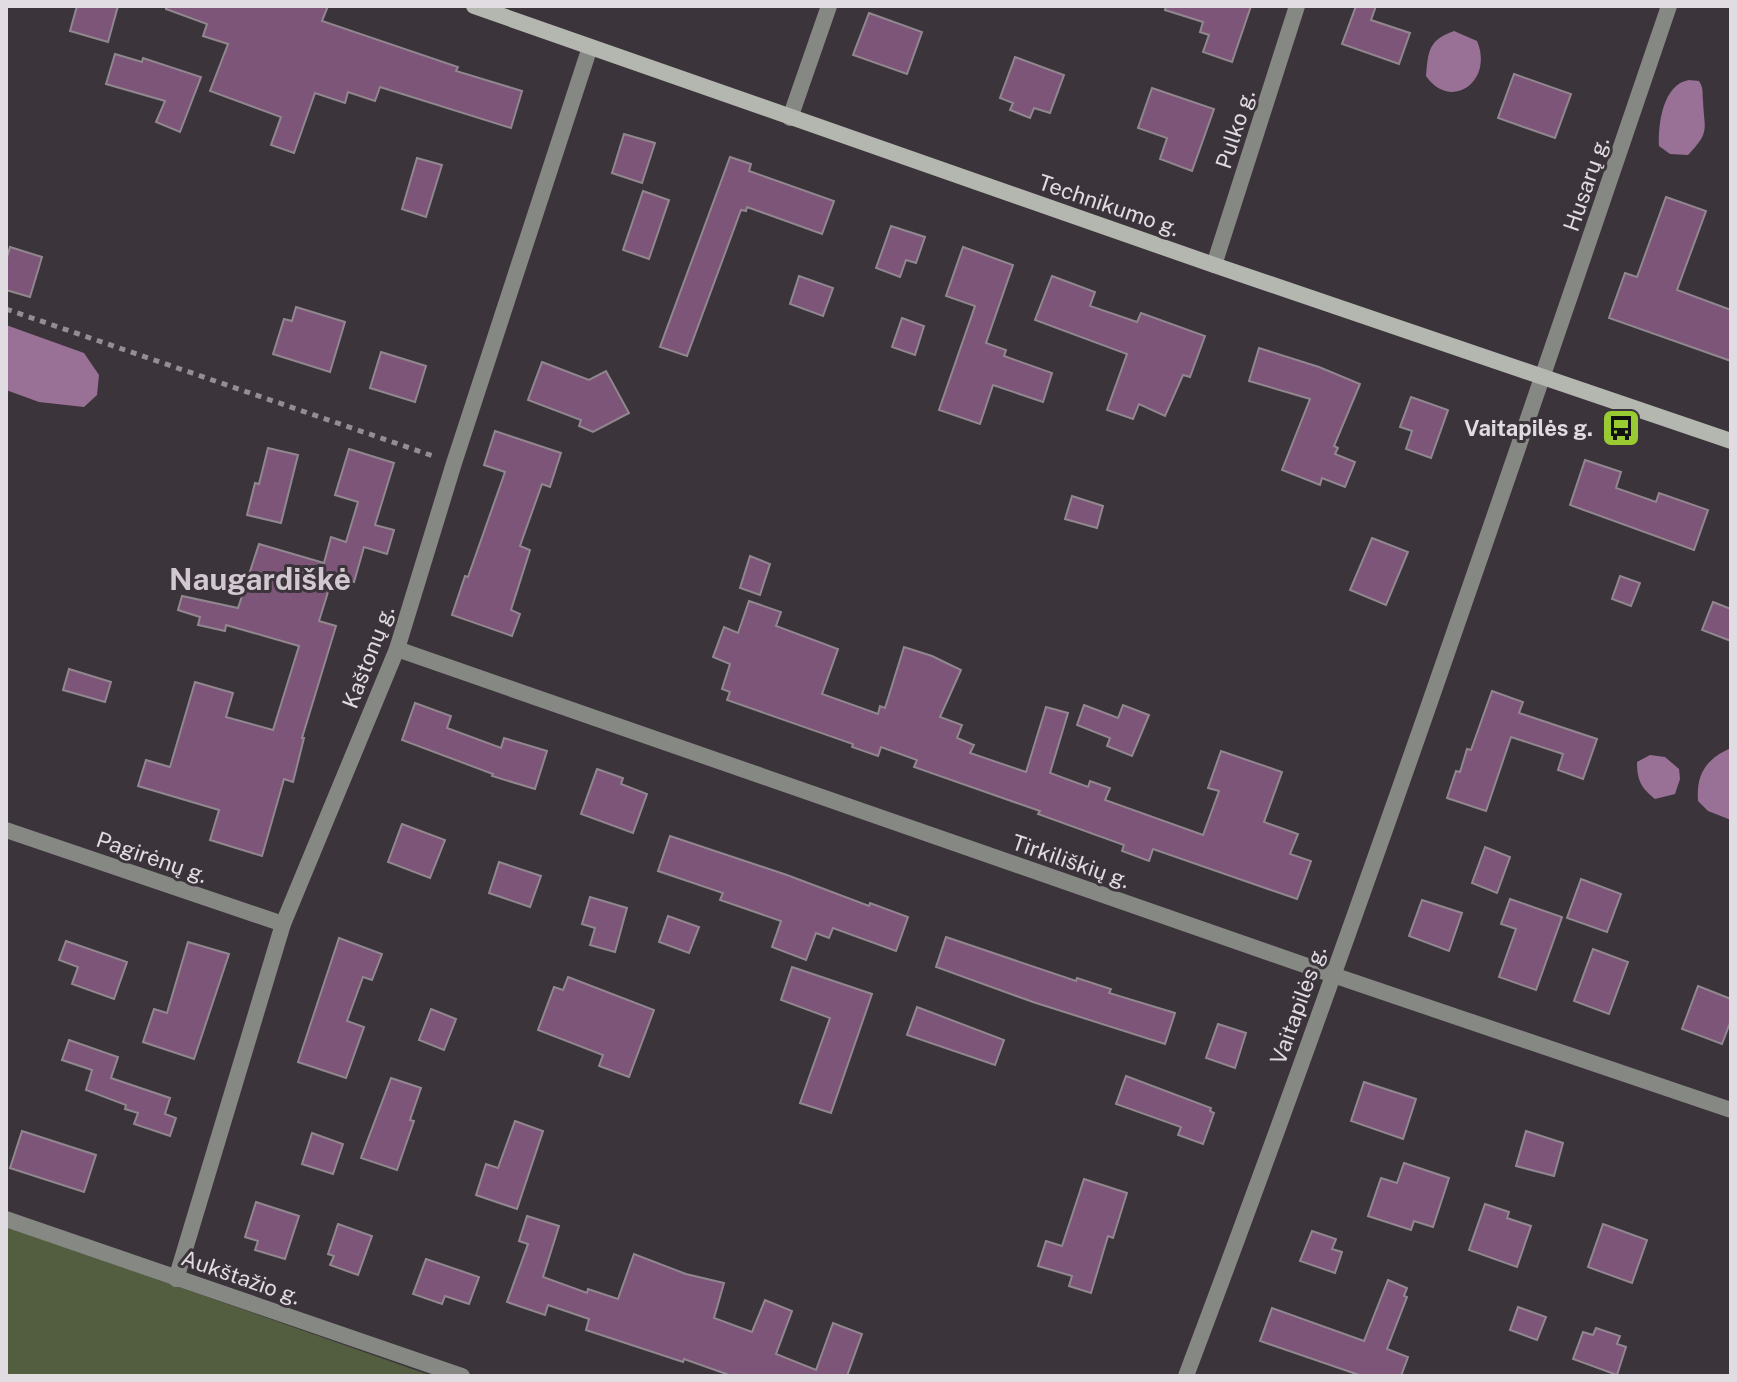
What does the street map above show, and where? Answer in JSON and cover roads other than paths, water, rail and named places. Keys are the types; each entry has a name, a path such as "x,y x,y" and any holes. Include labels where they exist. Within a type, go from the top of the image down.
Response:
{"street":[{"name":"Technikumo g.","path":"474,6 1214,265 1731,441"},
{"path":"790,118 829,6"},
{"name":"Pulko g.","path":"1214,265 1297,6"},
{"name":"Husarų g.","path":"1543,376 1669,6"},
{"name":"Kaštonų g.","path":"176,1279 283,924 397,649 454,463 590,47"},
{"name":"Vaitapilės g.","path":"1191,1375 1543,376"},
{"name":"Tirkiliškių g.","path":"397,649 1333,975 1731,1110"},
{"name":"Pagirėnų g.","path":"6,830 283,924"},
{"name":"Aukštažio g.","path":"6,1219 462,1376"}],"place":[{"name":"Vaitapilės g.","path":"1621,428"}],"district":[{"name":"Naugardiškė","path":"260,580"}]}
